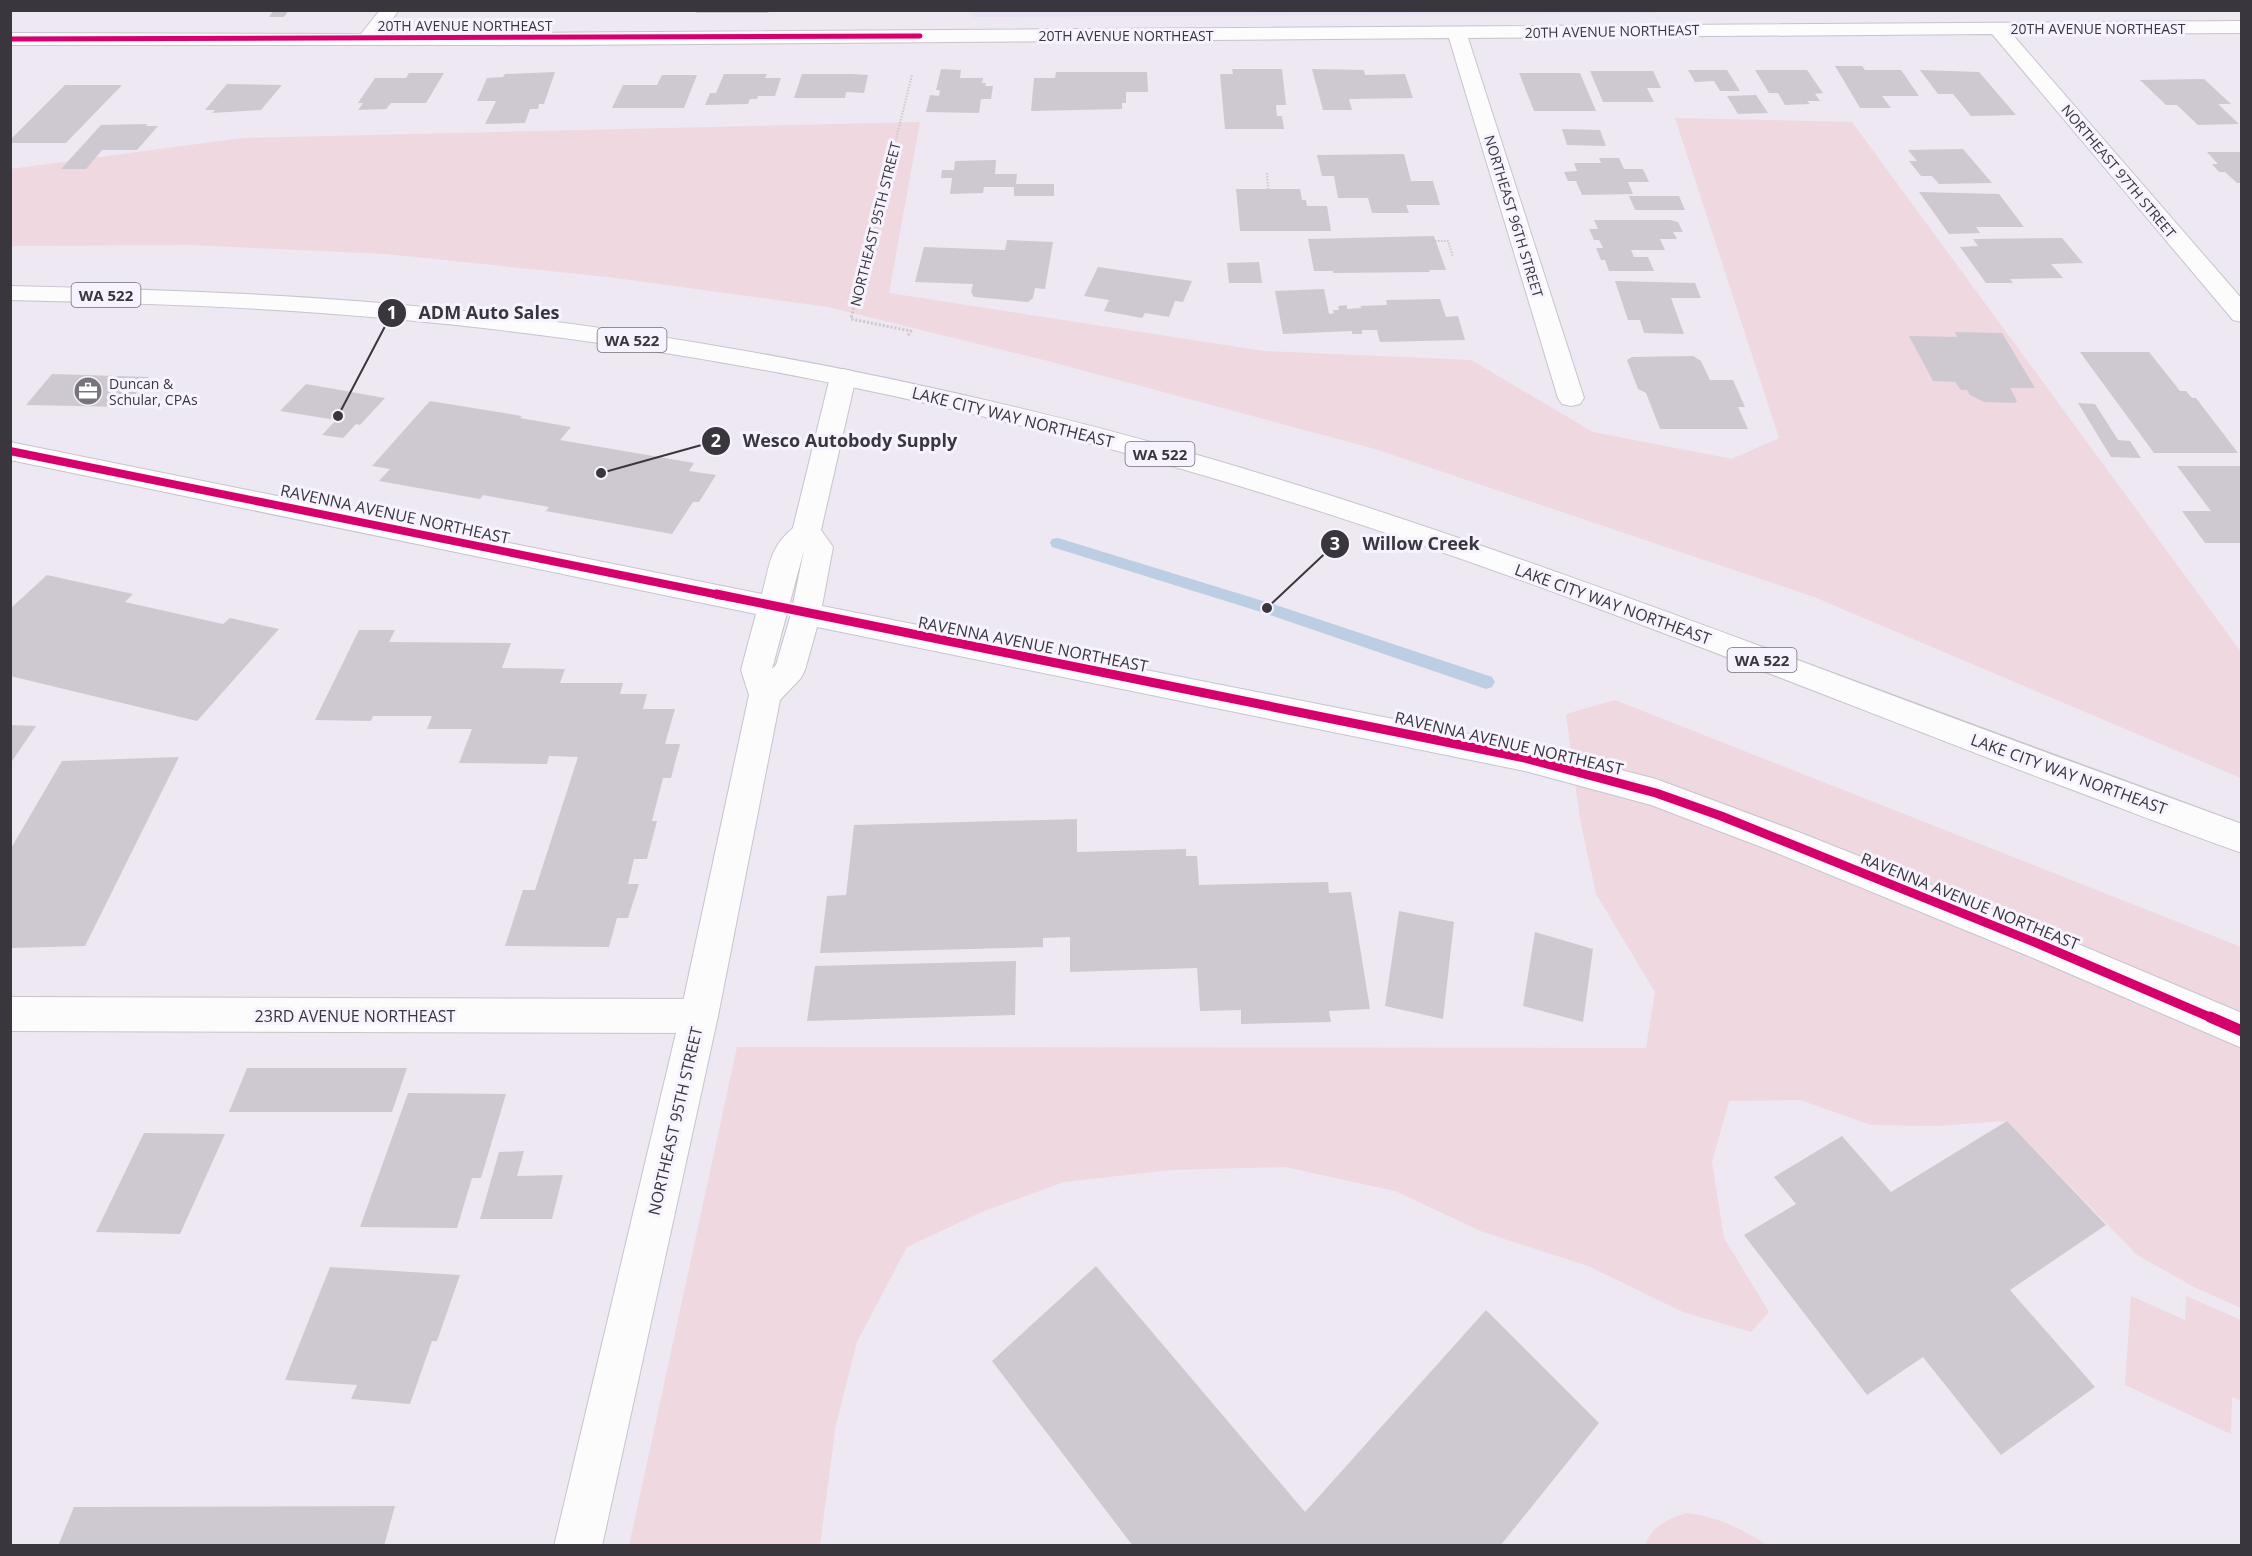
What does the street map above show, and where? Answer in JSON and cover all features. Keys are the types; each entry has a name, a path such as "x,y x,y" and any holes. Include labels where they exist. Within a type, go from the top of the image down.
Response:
{"street":[{"path":"368,38 390,10"},
{"name":"20TH AVENUE NORTHEAST","path":"10,39 1456,33 1698,21 1997,28 2241,27"},
{"name":"NORTHEAST 97TH STREET","path":"1997,28 2241,315"},
{"name":"NORTHEAST 96TH STREET","path":"1456,33 1571,398"},
{"name":"LAKE CITY WAY NORTHEAST","path":"10,292 201,297 451,317 671,346 843,377 1028,419 1171,457 1427,537 2241,839"},
{"name":"NORTHEAST 95TH STREET","path":"578,1545 699,1016 765,695 756,670 789,547 806,532 843,377"},
{"name":"RAVENNA AVENUE NORTHEAST","path":"10,451 773,607"},
{"path":"765,695 790,670 806,614 819,547 806,532"},
{"name":"RAVENNA AVENUE NORTHEAST","path":"806,614 1525,758 1634,786 1721,816 2039,944 2241,1031"},
{"name":"23RD AVENUE NORTHEAST","path":"10,1014 699,1016"}],"path":[{"path":"1267,173 1268,189"},
{"path":"1435,241 1448,241 1453,257"}],"shaded area":[{"path":"1652,10 1654,13 972,17 973,11"},
{"path":"1675,118 1852,122 2241,652 2241,778 1814,597 1375,449 1048,361 828,307 608,277 386,254 192,245 11,246 10,169 242,138 920,122 889,293 1264,351 1471,360 1593,432 1732,459 1779,438"},
{"path":"1615,700 2241,947 2241,1308 2196,1288 2137,1255 2007,1121 1935,1126 1871,1125 1800,1100 1729,1101 1712,1162 1724,1238 1769,1312 1751,1332 1683,1312 1588,1266 1483,1232 1395,1191 1285,1167 1171,1170 1064,1182 984,1211 907,1247 857,1342 836,1424 820,1545 629,1546 737,1047 1646,1048 1655,992 1596,894 1580,819 1566,714"},
{"path":"2131,1296 2185,1320 2186,1296 2241,1320 2241,1401 2232,1397 2231,1434 2125,1385"},
{"path":"1686,1513 1728,1524 1767,1545 1645,1545 1648,1538 1661,1524"}],"building":[{"path":"274,10 289,10 284,17 269,17"},
{"path":"697,10 769,10 768,13 696,13"},
{"path":"1835,66 1862,66 1865,70 1901,70 1919,96 1882,96 1891,108 1860,108"},
{"path":"941,69 961,70 960,78 983,78 982,83 986,83 985,86 993,86 991,99 981,99 979,113 926,112 930,95 939,96 940,90 936,90"},
{"path":"1232,69 1282,69 1286,105 1276,105 1277,116 1282,116 1284,129 1225,129 1220,74 1233,74"},
{"path":"1312,69 1364,70 1365,75 1405,74 1413,98 1349,99 1352,110 1323,110"},
{"path":"1688,70 1727,70 1740,91 1720,91 1714,81 1695,82"},
{"path":"1755,70 1807,70 1823,93 1815,94 1820,101 1807,101 1810,104 1785,105 1778,93 1769,93"},
{"path":"1920,70 1979,72 2016,115 1971,116 1953,94 1938,94"},
{"path":"1590,71 1653,71 1661,88 1647,88 1654,102 1603,102"},
{"path":"555,72 544,104 539,104 538,109 530,109 525,123 485,124 496,101 477,101 487,78 503,77 505,74"},
{"path":"1056,72 1147,72 1148,92 1126,92 1126,103 1122,103 1122,109 1031,111 1034,78 1055,78"},
{"path":"409,73 444,73 426,103 391,103 386,109 358,110 363,103 358,103 375,78 406,78"},
{"path":"1519,73 1580,73 1596,111 1534,111"},
{"path":"724,74 767,74 765,78 781,78 775,96 758,96 757,99 750,99 748,104 705,105 710,93 716,93"},
{"path":"802,74 868,75 864,93 846,92 845,98 794,98"},
{"path":"662,75 697,75 684,108 612,108 623,85 657,85"},
{"path":"2204,79 2231,104 2218,104 2239,124 2198,125 2177,105 2166,105 2140,80"},
{"path":"227,84 282,85 261,110 212,113 215,110 205,110"},
{"path":"65,85 122,85 66,143 10,143 10,140"},
{"path":"1756,95 1768,113 1738,114 1727,96"},
{"path":"147,124 146,126 158,126 137,150 102,150 86,169 61,169 101,125"},
{"path":"1562,129 1600,130 1606,146 1567,145"},
{"path":"1963,149 1992,183 1939,184 1932,176 1921,176 1909,161 1917,161 1908,150"},
{"path":"2207,152 2242,152 2242,183 2237,183 2225,172 2219,172 2212,164 2218,164"},
{"path":"1404,154 1411,181 1433,181 1440,205 1406,205 1409,213 1372,213 1368,198 1338,198 1334,176 1322,176 1317,155"},
{"path":"1599,158 1619,158 1624,169 1643,169 1649,182 1628,182 1633,194 1582,195 1576,181 1568,181 1564,172 1577,171 1574,163 1601,163"},
{"path":"996,160 995,174 1017,174 1016,184 1054,184 1054,196 1014,196 1014,187 984,187 983,193 950,194 952,178 941,178 942,170 954,170 955,161"},
{"path":"1236,189 1300,189 1302,200 1306,200 1307,206 1327,206 1331,231 1240,231"},
{"path":"1919,192 1999,194 2024,227 1976,227 1980,233 1949,234"},
{"path":"1629,196 1679,196 1685,210 1635,210"},
{"path":"1594,220 1670,220 1678,222 1683,232 1673,232 1677,239 1660,239 1665,250 1631,250 1634,257 1648,257 1654,271 1609,271 1605,260 1601,260 1596,248 1603,248 1599,240 1594,240 1589,229 1598,229"},
{"path":"1434,236 1446,270 1333,273 1333,271 1314,271 1308,239"},
{"path":"2062,238 2083,263 2051,264 2063,278 2010,279 2013,283 1986,283 1960,247 1978,246 1973,239"},
{"path":"1007,240 1053,242 1045,289 1035,288 1033,298 1028,302 974,297 971,292 973,284 915,282 924,247 1005,250"},
{"path":"1259,262 1262,283 1229,283 1227,263"},
{"path":"1098,267 1192,281 1183,302 1175,301 1169,317 1145,313 1142,318 1104,311 1109,300 1084,296"},
{"path":"1615,281 1695,283 1701,298 1671,298 1684,334 1644,333 1640,320 1628,320"},
{"path":"1324,289 1329,314 1334,313 1333,310 1339,310 1338,306 1347,305 1347,309 1362,308 1360,306 1387,305 1386,300 1440,299 1446,317 1458,316 1465,340 1380,342 1377,330 1362,330 1362,334 1352,334 1352,331 1283,334 1275,291"},
{"path":"1955,332 2002,333 2035,388 2010,388 2017,401 2015,403 1984,402 1970,395 1967,390 1961,390 1955,382 1933,381 1909,336 1957,337"},
{"path":"2080,352 2149,352 2180,391 2186,391 2192,398 2196,398 2238,453 2154,453"},
{"path":"1693,356 1701,361 1710,380 1733,380 1745,407 1738,407 1748,429 1660,429 1646,393 1638,389 1627,360 1632,357"},
{"name":"Duncan & Schular, CPAs","path":"52,374 149,377 125,407 26,405"},
{"path":"306,384 385,398 360,425 356,424 343,438 322,435 336,420 280,411"},
{"path":"430,401 522,416 520,418 571,427 560,440 694,463 689,471 716,475 699,502 693,502 672,534 546,511 549,507 483,495 480,499 379,481 390,469 372,466"},
{"path":"2078,403 2095,404 2118,440 2130,441 2141,458 2111,457"},
{"path":"2177,466 2242,466 2242,543 2205,543 2182,511 2211,511"},
{"path":"47,575 133,594 125,602 223,624 230,618 279,629 197,721 10,676 10,609"},
{"path":"359,630 395,630 389,642 511,643 502,668 565,669 560,683 623,683 620,694 647,694 643,709 675,709 665,744 680,744 671,778 663,778 652,821 657,821 647,859 634,859 628,884 639,884 628,918 617,918 609,947 505,946 523,890 535,890 578,757 549,756 547,764 459,763 472,729 427,729 432,716 373,716 371,721 315,720"},
{"path":"10,725 36,726 10,764"},
{"path":"179,757 85,946 10,948 10,850 62,761"},
{"path":"1077,819 1077,852 1186,849 1186,856 1197,856 1199,885 1328,882 1329,893 1351,892 1370,1009 1329,1011 1331,1022 1241,1024 1241,1010 1200,1011 1197,968 1070,972 1070,937 1043,938 1043,947 820,953 827,896 846,895 854,825"},
{"path":"1399,911 1454,922 1443,1019 1385,1006"},
{"path":"1535,932 1593,949 1583,1022 1523,1006"},
{"path":"1016,961 1015,1015 807,1021 815,966"},
{"path":"247,1068 407,1068 392,1112 229,1112"},
{"path":"408,1093 506,1094 481,1178 472,1178 457,1228 360,1227"},
{"path":"2007,1121 2106,1225 2010,1290 2095,1387 2001,1455 1923,1357 1867,1395 1744,1235 1796,1204 1774,1177 1842,1136 1891,1192"},
{"path":"144,1133 225,1134 180,1234 96,1232"},
{"path":"524,1151 517,1176 563,1175 552,1219 480,1219 499,1152"},
{"path":"1096,1266 1305,1512 1486,1310 1599,1423 1500,1546 1133,1546 992,1361"},
{"path":"330,1267 460,1275 437,1341 432,1341 410,1404 351,1399 357,1385 285,1380"},
{"path":"395,1506 384,1546 58,1546 74,1507"}],"waterway":[{"path":"1058,543 1267,608 1486,682"}],"cycle path":[{"path":"10,39 920,36"},
{"path":"10,451 1525,758 1656,793 1721,816 2039,944 2242,1031"}],"place":[{"name":"Duncan & Schular, CPAs","path":"88,391"},
{"name":"ADM Auto Sales","path":"338,416"},
{"name":"Wesco Autobody Supply","path":"601,473"},
{"name":"Willow Creek","path":"1267,608"}]}
